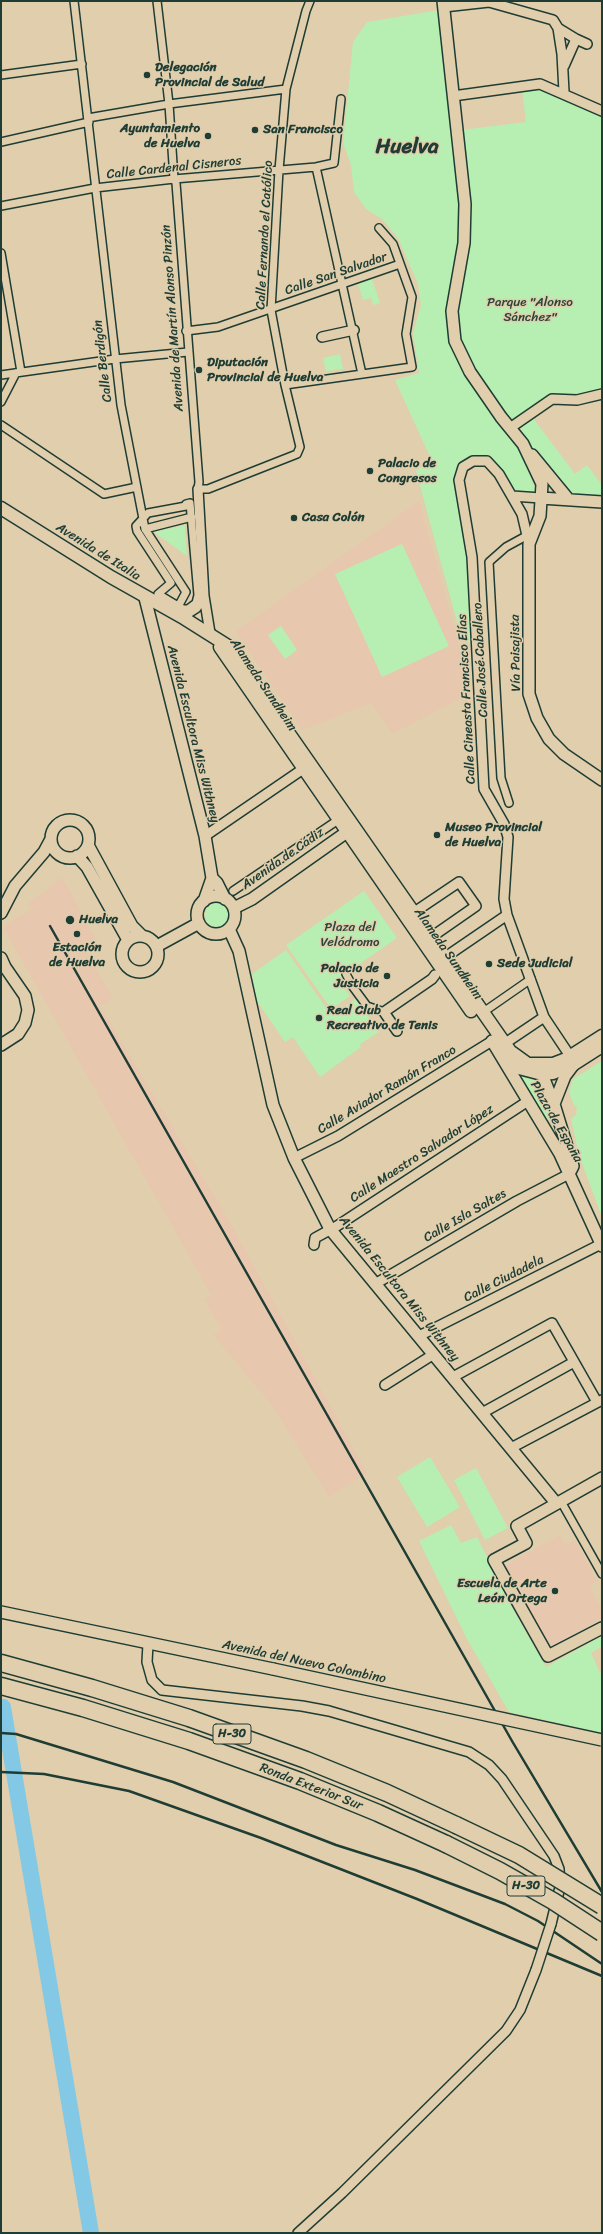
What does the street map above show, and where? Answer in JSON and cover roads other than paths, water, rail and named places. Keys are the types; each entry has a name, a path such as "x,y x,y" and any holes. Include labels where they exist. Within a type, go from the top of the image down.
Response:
{"highway":[{"name":"Ronda Exterior Sur","path":"1,1663 92,1688 189,1718 320,1766 387,1793 456,1824 518,1855 602,1906"},
{"name":"Ronda Exterior Sur","path":"1,1686 82,1708 189,1741 300,1781 378,1813 446,1844 546,1897 602,1933"}],"main road":[{"name":"Avenida de Italia","path":"1,508 145,598 180,611"},
{"name":"Alameda Sundheim","path":"180,611 228,646 238,657 350,829 498,1042 528,1064 542,1069"},
{"name":"Alameda Sundheim","path":"210,634 338,820 350,829 413,913 482,1013 498,1042"},
{"path":"572,1060 602,1036"},
{"path":"542,1069 553,1064 572,1060 602,1046"}],"street":[{"name":"Calle Berdigón","path":"74,1 121,405 145,529"},
{"name":"Avenida de Martín Alonso Pinzón","path":"157,1 174,179 176,183 186,331 199,482 198,490 204,596 210,634"},
{"name":"Calle Fernando el Católico","path":"198,490 208,489 296,454 300,447 285,385 271,310 279,170 286,89 306,10 310,1"},
{"path":"564,92 558,28 553,20 489,2 444,4 465,204 464,243 452,311 455,341 470,372 510,428 569,500"},
{"path":"558,28 587,44"},
{"path":"563,70 576,39"},
{"path":"1,75 82,64"},
{"path":"453,96 540,84 564,92 602,111"},
{"path":"1,142 88,120 168,104 286,89"},
{"name":"Calle Cardenal Cisneros","path":"1,206 95,188 174,179 316,167 334,163 341,99"},
{"path":"316,167 344,283 362,374"},
{"path":"285,385 412,367 406,334 412,297 393,244 379,228"},
{"path":"1,253 19,372 1,402"},
{"name":"Calle San Salvador","path":"186,331 218,327 271,310 400,264"},
{"path":"322,337 354,330"},
{"path":"1,375 115,359 188,352"},
{"path":"510,428 552,399 577,400 602,394"},
{"path":"1,425 104,494 137,487"},
{"path":"523,444 542,484 540,516 529,540"},
{"name":"Calle Cineasta Francisco Elías","path":"529,540 522,514 499,474 487,461 473,461 463,468 458,480 472,557 484,788 504,824 508,837 504,899 507,915 544,1017 572,1060"},
{"path":"512,496 602,502"},
{"path":"190,503 192,517 198,595 196,603 188,609 183,609 158,594 171,583 137,531 136,526 148,514 186,506 186,504 190,503"},
{"path":"192,517 145,529 186,592 180,611 196,608 204,596"},
{"name":"Vía Paisajista","path":"529,540 529,694 535,712 549,739 564,754 602,780"},
{"name":"Calle José Caballero","path":"509,803 501,778 498,749 489,562 506,547 529,540"},
{"name":"Avenida Escultora Miss Withney","path":"145,598 205,836 212,878 204,901"},
{"path":"205,836 303,769"},
{"path":"1,913 15,886 51,839 56,826 71,820 84,827 88,836 88,845 132,926 141,935 147,937 157,946 159,958 156,964 146,972 136,972 127,967 122,958 123,948 128,940 141,935"},
{"path":"229,895 234,908 235,918 229,929 219,934 207,932 199,923 198,912 204,901 214,897 229,895 338,820"},
{"name":"Avenida de Cádiz","path":"234,908 252,899 350,829"},
{"path":"51,839 52,845 60,855"},
{"path":"34,863 60,855 68,857 77,856 88,845"},
{"path":"77,856 87,867 128,940"},
{"name":"Avenida Escultora Miss Withney","path":"212,878 229,895"},
{"path":"413,913 459,882 476,906 430,938"},
{"path":"444,958 507,915"},
{"path":"157,946 199,923"},
{"name":"Avenida Escultora Miss Withney","path":"229,929 239,952 272,1105 294,1158 330,1229 511,1448 560,1504"},
{"path":"1,958 5,967 25,996 28,1010 25,1023 18,1034 1,1045"},
{"path":"346,974 353,987 367,1006 384,1012 397,1031"},
{"path":"384,1012 432,979 435,975"},
{"path":"482,1013 531,979"},
{"name":"Calle Aviador Ramón Franco","path":"294,1158 338,1136 498,1042 544,1017"},
{"name":"Plaza de España","path":"498,1042 528,1100 560,1154 569,1174"},
{"name":"Plaza de España","path":"554,1104 572,1060"},
{"name":"Plaza de España","path":"542,1069 572,1166 569,1174"},
{"name":"Calle Maestro Salvador López","path":"314,1245 315,1238 528,1100"},
{"path":"569,1174 602,1245"},
{"name":"Calle Isla Saltes","path":"375,1284 517,1201 569,1174"},
{"name":"Calle Ciudadela","path":"419,1336 602,1245"},
{"path":"453,1378 552,1323 574,1362 600,1401 511,1448"},
{"path":"385,1385 434,1354"},
{"path":"482,1413 574,1362"},
{"path":"602,1478 560,1504 517,1526 526,1543 494,1560 548,1656 602,1628"},
{"path":"560,1504 602,1574"},
{"name":"Avenida del Nuevo Colombino","path":"1,1612 602,1740"},
{"path":"148,1644 147,1662 152,1680 162,1690 302,1706 329,1711 469,1752 489,1765 502,1779 554,1856 559,1869 560,1887 551,1924 536,1970 520,2010 506,2031 342,2193 298,2233"}],"waterway":[{"path":"3,1707 91,2233"}],"railway":[{"path":"50,926 512,1741 602,1892"},
{"path":"1,1733 16,1734 173,1782 336,1845 415,1870 505,1904 538,1921 602,1964"},
{"path":"1,1772 44,1774 129,1791 261,1838 417,1899 602,1976"}],"place":[{"name":"Delegación Provincial de Salud","path":"147,75"},
{"name":"San Francisco","path":"255,130"},
{"name":"Ayuntamiento de Huelva","path":"208,136"},
{"name":"Diputación Provincial de Huelva","path":"199,370"},
{"name":"Palacio de Congresos","path":"370,471"},
{"name":"Casa Colón","path":"294,518"},
{"name":"Museo Provincial de Huelva","path":"437,835"},
{"name":"Huelva","path":"70,920"},
{"name":"Estación de Huelva","path":"77,934"},
{"name":"Sede Judicial","path":"489,964"},
{"name":"Palacio de Justicia","path":"387,976"},
{"name":"Real Club Recreativo de Tenis","path":"319,1018"},
{"name":"Escuela de Arte León Ortega","path":"555,1591"}],"district":[{"name":"Huelva","path":"407,148"}],"park label":[{"name":"Parque \"Alonso Sánchez\"","path":"530,310"},
{"name":"Plaza del Velódromo","path":"350,936"}]}
